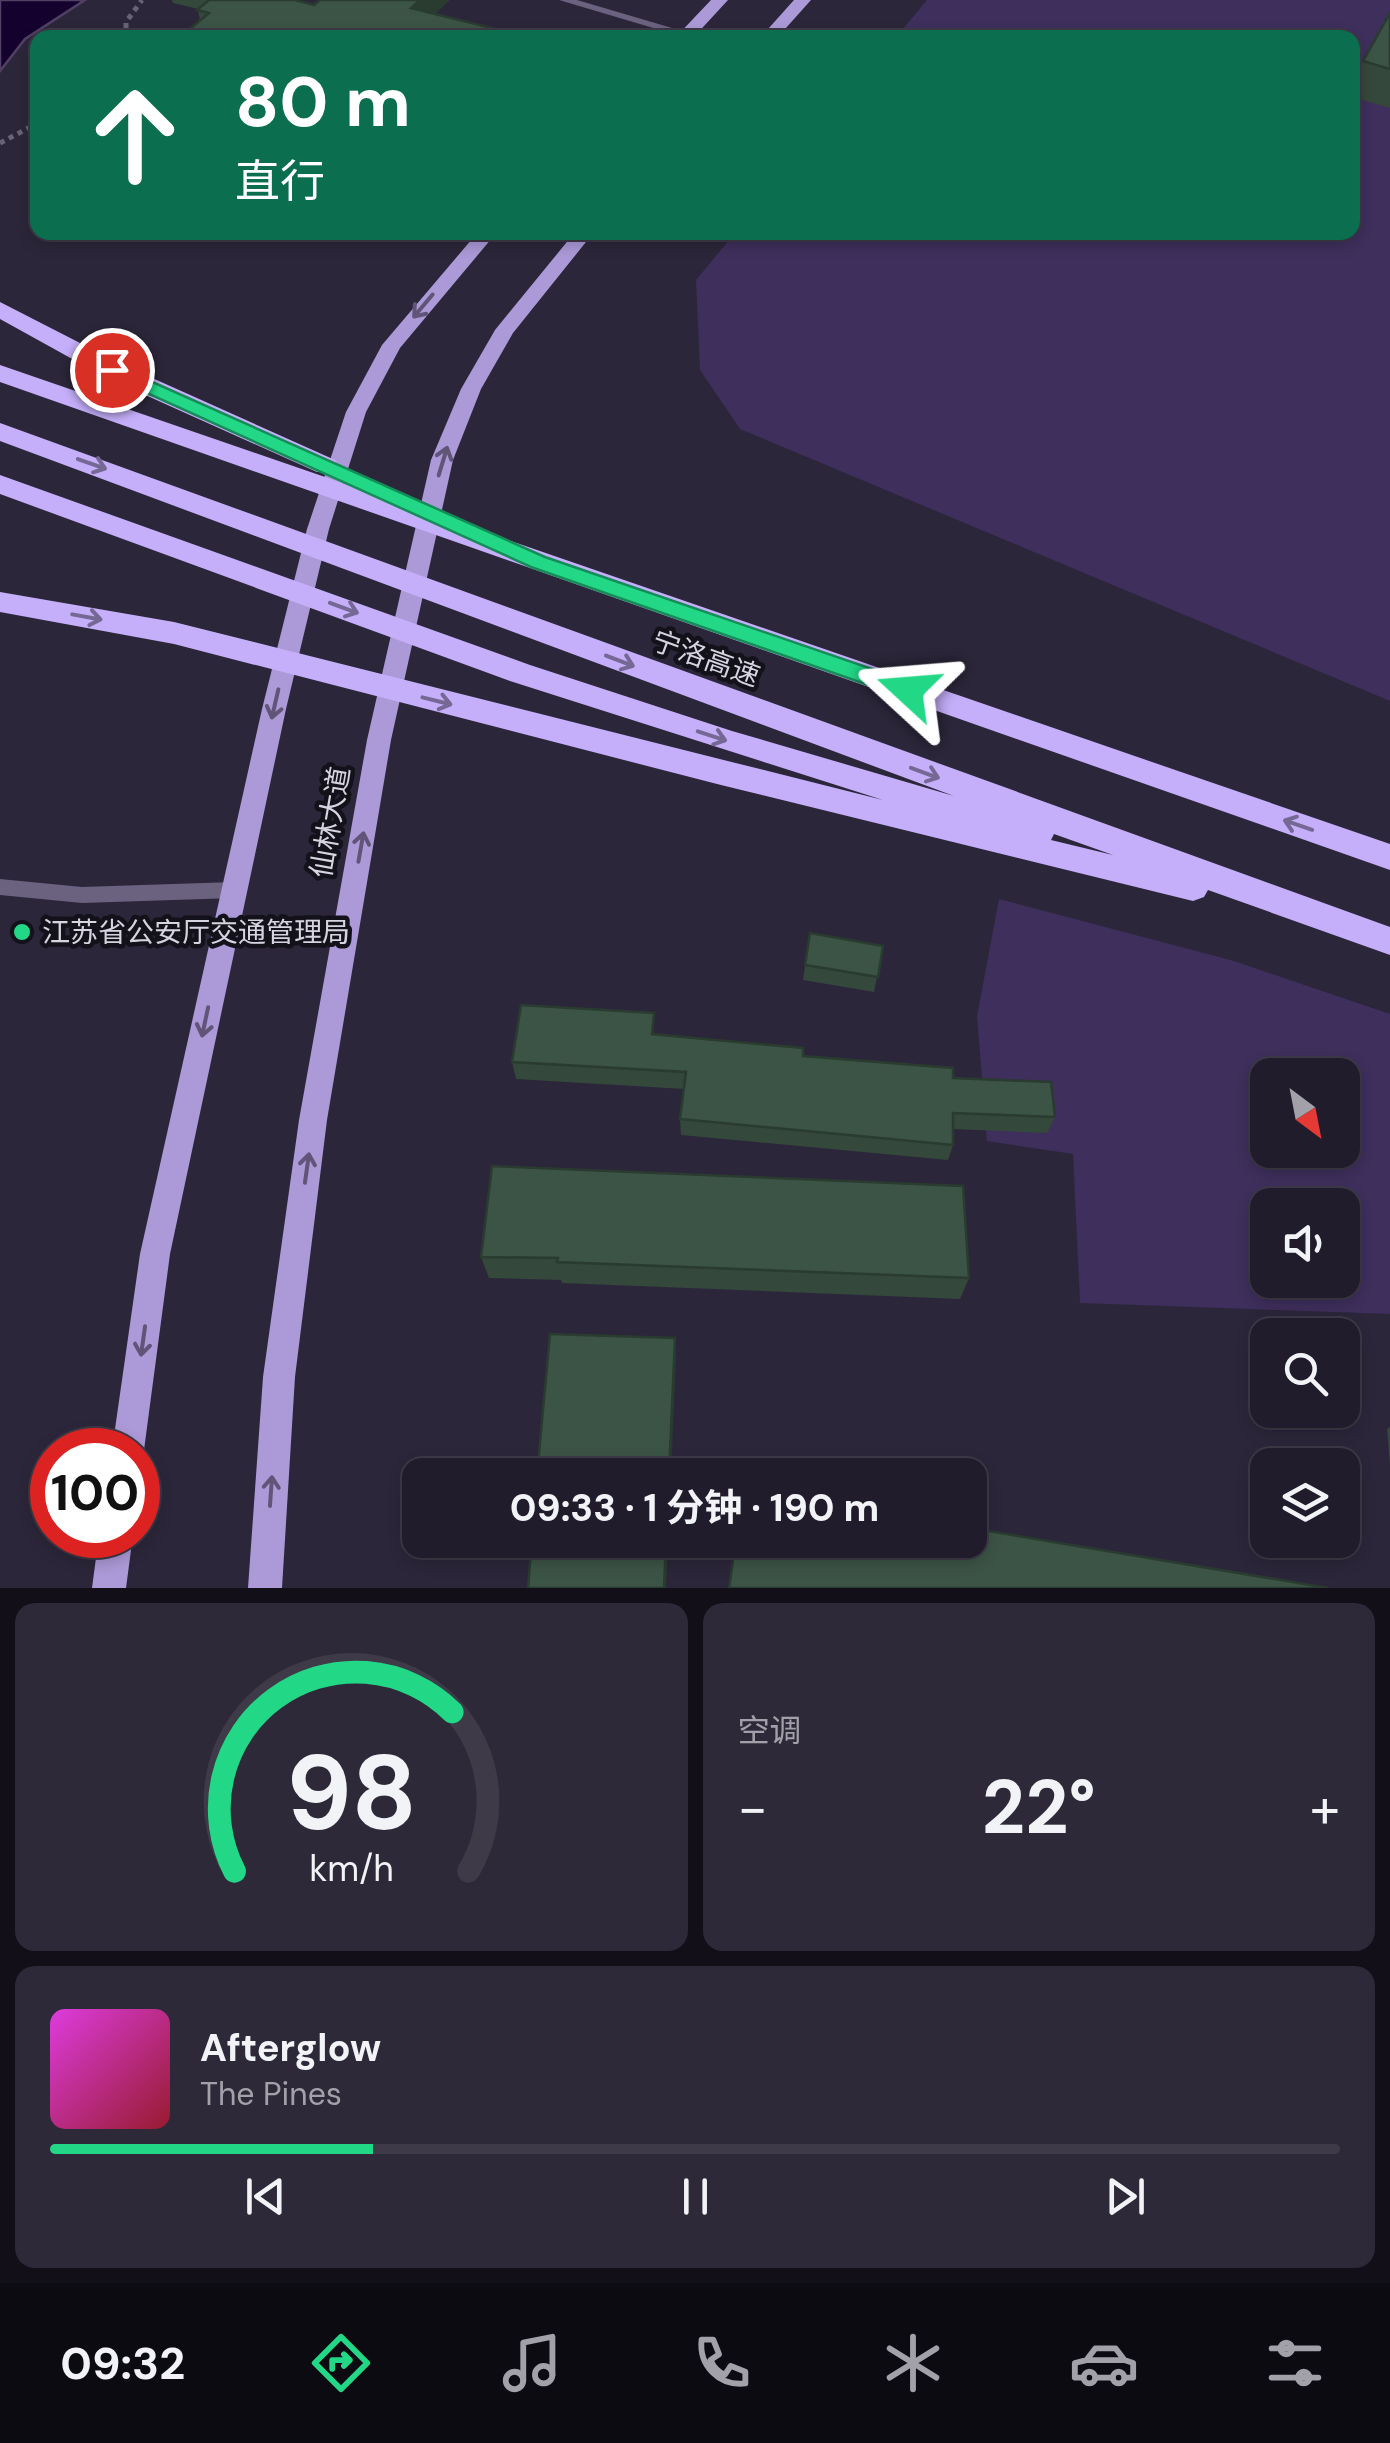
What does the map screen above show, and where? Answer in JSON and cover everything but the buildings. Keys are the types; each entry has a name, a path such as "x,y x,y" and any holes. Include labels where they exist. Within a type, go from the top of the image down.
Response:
{"highway":[{"path":"0,309 224,435"},
{"name":"宁洛高速","path":"0,374 224,435 538,562 1390,857"},
{"name":"宁洛高速","path":"0,432 200,502 1390,941"},
{"path":"0,484 520,672 732,743 1339,923"},
{"path":"0,602 174,633 1339,923"}],"main road":[{"path":"696,30 720,0"},
{"path":"775,30 803,0"},
{"path":"131,1428 155,1254 318,529 356,412 392,345 481,240"},
{"name":"仙林大道","path":"265,1588 279,1377 313,1120 379,740 442,460 471,389 505,330 578,240"}],"lane":[{"path":"565,0 670,30"},
{"path":"0,887 82,895 234,890"}],"path":[{"path":"126,30 126,22 142,0"},
{"path":"0,142 30,126"}],"shaded area":[{"path":"0,0 85,0 39,30 30,30 30,36 0,71"},
{"path":"927,0 1390,0 1390,701 740,429 700,370 696,280 729,240 1360,240 1360,30 902,30"},
{"path":"999,899 1234,961 1390,1014 1390,1314 1080,1303 1073,1154 987,1141 977,1016"}],"place":[{"name":"江苏省公安厅交通管理局","path":"22,932"}],"route":[{"path":"112,370 538,562 908,690"}]}
